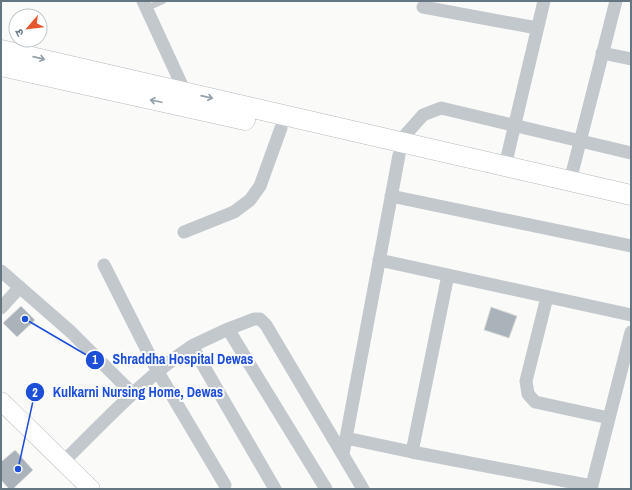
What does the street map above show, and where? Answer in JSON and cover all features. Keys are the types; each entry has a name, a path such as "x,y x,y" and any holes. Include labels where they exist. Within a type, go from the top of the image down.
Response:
{"main road":[{"path":"1,50 185,92 631,208"},
{"path":"1,66 280,128 505,166 631,195"}],"street":[{"path":"505,166 544,1"},
{"path":"570,181 616,1"},
{"path":"145,5 185,92"},
{"path":"423,7 537,28"},
{"path":"602,53 631,59"},
{"path":"343,454 399,148 423,115 441,108 631,153"},
{"path":"184,232 234,212 250,200 260,186 280,128"},
{"path":"391,196 631,246"},
{"path":"379,260 631,315"},
{"path":"104,265 158,372 225,485"},
{"path":"1,271 71,332 133,394"},
{"path":"412,452 448,275"},
{"path":"1,308 20,288"},
{"path":"547,297 526,380 528,394 535,402 609,418"},
{"path":"63,462 133,394 176,356 192,346 228,329 254,319 260,319 266,325 363,489"},
{"path":"228,329 326,489"},
{"path":"346,438 591,488 631,332"},
{"path":"192,346 275,489"},
{"path":"1,401 91,489"}],"lane":[{"path":"145,5 163,1"}],"building":[{"path":"21,306 35,320 17,337 3,323"},
{"path":"491,307 517,316 509,338 484,330"},
{"path":"15,450 33,470 13,489 9,489 1,480 1,462"}],"place":[{"name":"Shraddha Hospital Dewas","path":"25,319"},
{"name":"Kulkarni Nursing Home, Dewas","path":"18,469"}]}
